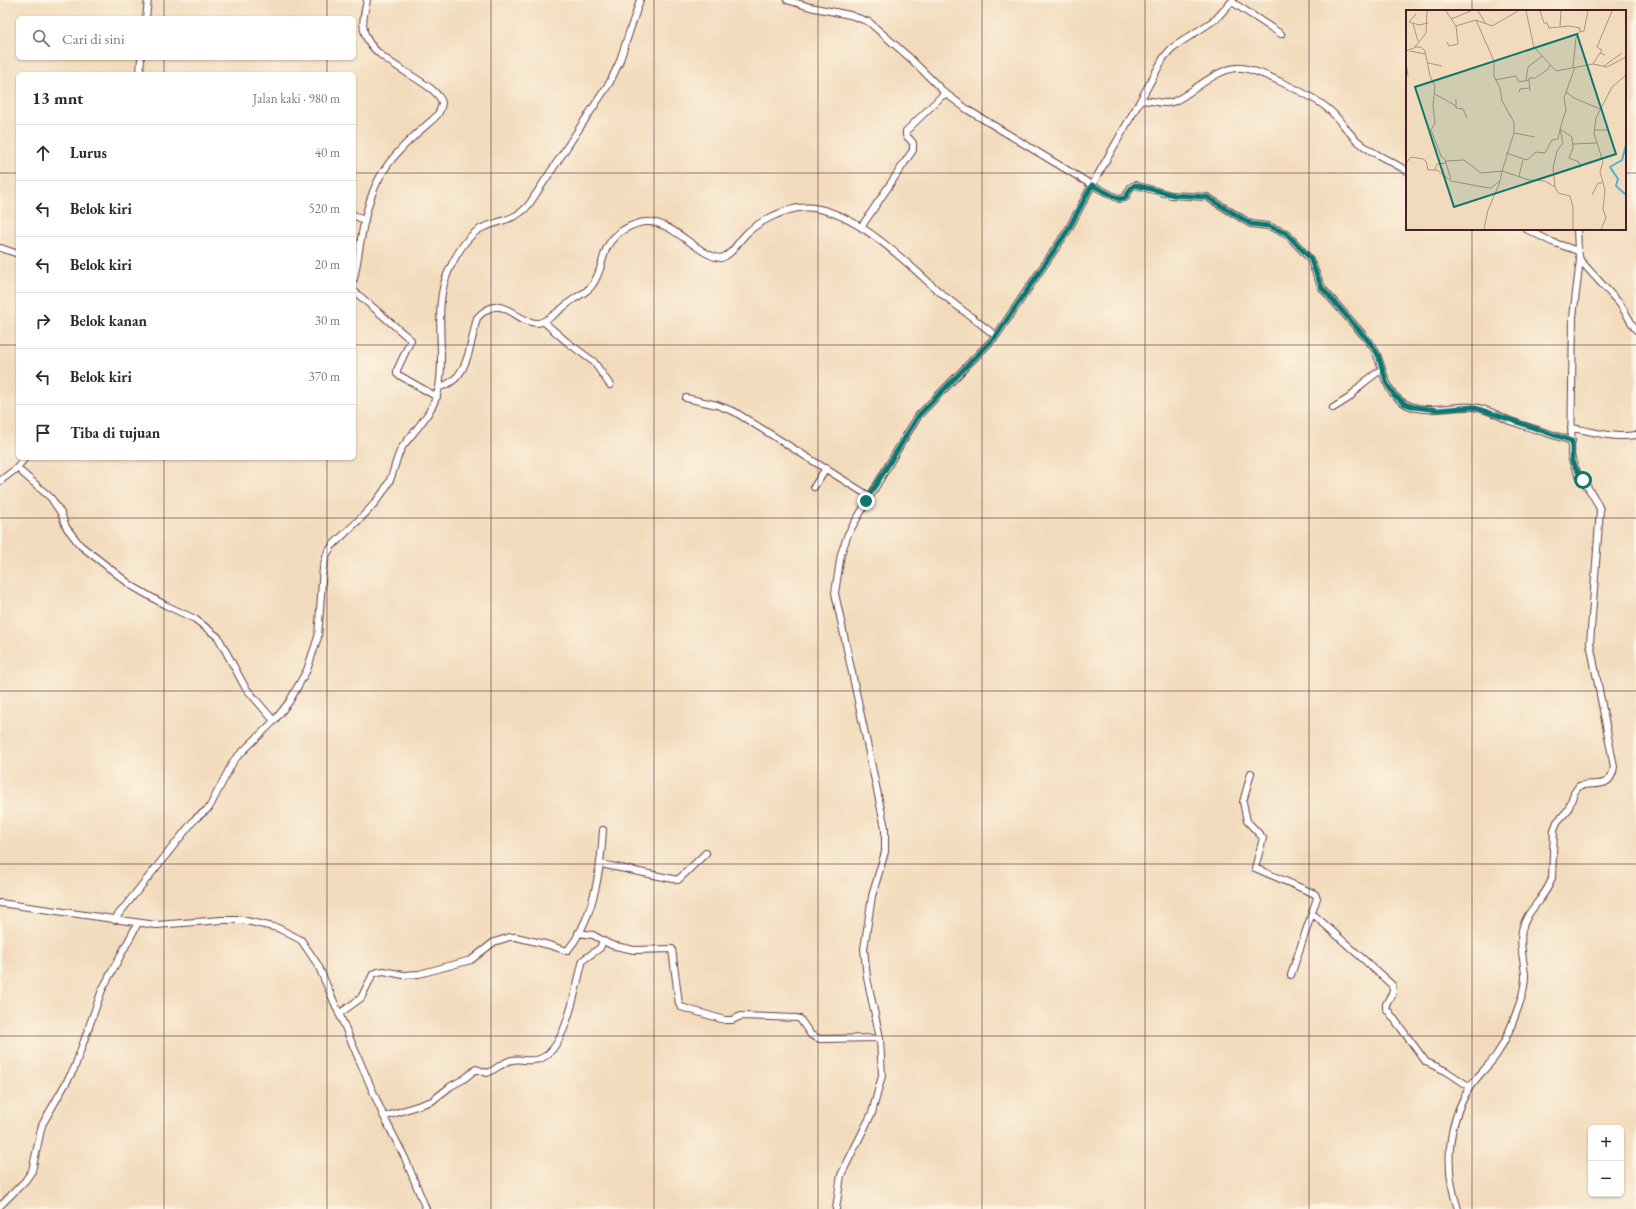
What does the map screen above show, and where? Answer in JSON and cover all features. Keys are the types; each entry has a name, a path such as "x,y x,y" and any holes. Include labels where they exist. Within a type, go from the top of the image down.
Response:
{"street":[{"path":"146,16 148,0"},
{"path":"356,268 365,221 375,188 387,166 422,128 436,118 442,104 435,92 393,64 377,51 367,39 364,27 367,0"},
{"path":"114,920 194,819 209,808 234,760 274,721 289,702 307,670 318,637 323,568 329,550 377,500 390,480 398,454 420,426 437,397 439,387 442,292 448,272 454,260 461,248 482,228 518,215 527,206 610,82 619,63 640,0"},
{"path":"787,0 810,7 850,15 869,22 910,58 945,94 968,110 1092,185 1119,199 1125,198 1131,188 1135,185 1174,195 1207,197 1251,224 1268,226 1286,233 1310,258 1322,288 1372,345 1378,355 1387,384 1394,395 1405,404 1414,407 1438,410 1473,407 1572,441"},
{"path":"836,1209 841,1175 870,1119 882,1076 880,1038 867,978 864,949 872,896 885,852 886,833 835,593 844,545 870,496 919,415 996,336 1068,230 1161,63 1172,48 1216,19 1233,1 1280,34"},
{"path":"140,72 141,60"},
{"path":"1140,101 1146,99 1157,103 1167,104 1224,71 1237,68 1246,68 1307,94 1328,108 1349,134 1360,144 1406,170"},
{"path":"862,226 913,150 913,143 906,135 906,131 945,94"},
{"path":"439,387 452,383 458,378 464,367 477,318 482,314 496,308 504,308 530,322 544,322 593,285 611,239 625,229 639,223 656,223 667,227 712,255 721,258 731,252 745,234 757,225 777,215 798,208 814,208 832,213 862,226 996,336"},
{"path":"356,216 365,221"},
{"path":"1528,230 1552,242 1578,251"},
{"path":"1458,1209 1451,1188 1449,1162 1452,1134 1457,1114 1470,1087 1497,1054 1503,1044 1524,990 1525,973 1520,938 1522,928 1527,917 1550,886 1552,878 1555,826 1568,810 1574,793 1579,786 1604,784 1611,778 1613,773 1613,761 1590,643 1600,510 1596,497 1572,462 1571,428 1573,317 1580,260 1578,251 1578,230"},
{"path":"1,248 16,253"},
{"path":"1580,260 1620,304 1636,330"},
{"path":"356,292 370,303 384,318 411,340 397,370 397,374 437,397"},
{"path":"544,322 567,342 594,362 610,385"},
{"path":"1334,408 1349,398 1362,384 1382,369"},
{"path":"686,398 717,404 735,412 870,496"},
{"path":"1571,428 1598,432 1613,437 1636,435"},
{"path":"0,481 17,468 23,460"},
{"path":"17,468 51,498 61,513 69,532 80,545 132,586 165,605 195,619 218,637 246,687 274,721"},
{"path":"814,487 826,468"},
{"path":"1251,773 1243,802 1247,820 1263,838 1255,868 1315,894 1318,898 1291,975"},
{"path":"339,1014 361,998 373,974 378,972 384,971 403,975 419,974 471,960 494,942 510,937 516,937 568,951 578,933 595,892 601,864 603,830"},
{"path":"601,864 678,880 706,854"},
{"path":"0,903 156,925 242,920 278,928 301,940 314,957 384,1117 405,1158 426,1209"},
{"path":"1312,913 1392,985 1393,992 1386,1004 1386,1008 1426,1062 1446,1071 1470,1087"},
{"path":"0,1206 26,1181 32,1171 42,1124 74,1069 102,990 138,923"},
{"path":"578,933 593,935 603,941 634,950 673,950 679,1004 681,1008 725,1020 741,1016 797,1018 800,1019 811,1035 820,1039 880,1038"},
{"path":"384,1117 432,1101 451,1086 464,1080 476,1069 487,1073 512,1060 536,1060 548,1054 557,1042 564,1024 583,958 600,948 603,941"}],"route":[{"path":"866,501 919,415 996,336 1068,230 1092,185 1117,199 1125,198 1131,188 1135,185 1174,195 1207,197 1251,224 1268,226 1283,231 1299,245 1308,256 1312,262 1322,288 1375,349 1387,384 1394,395 1405,404 1414,407 1438,410 1473,407 1482,409 1532,429 1572,441 1572,462 1583,480"}]}
